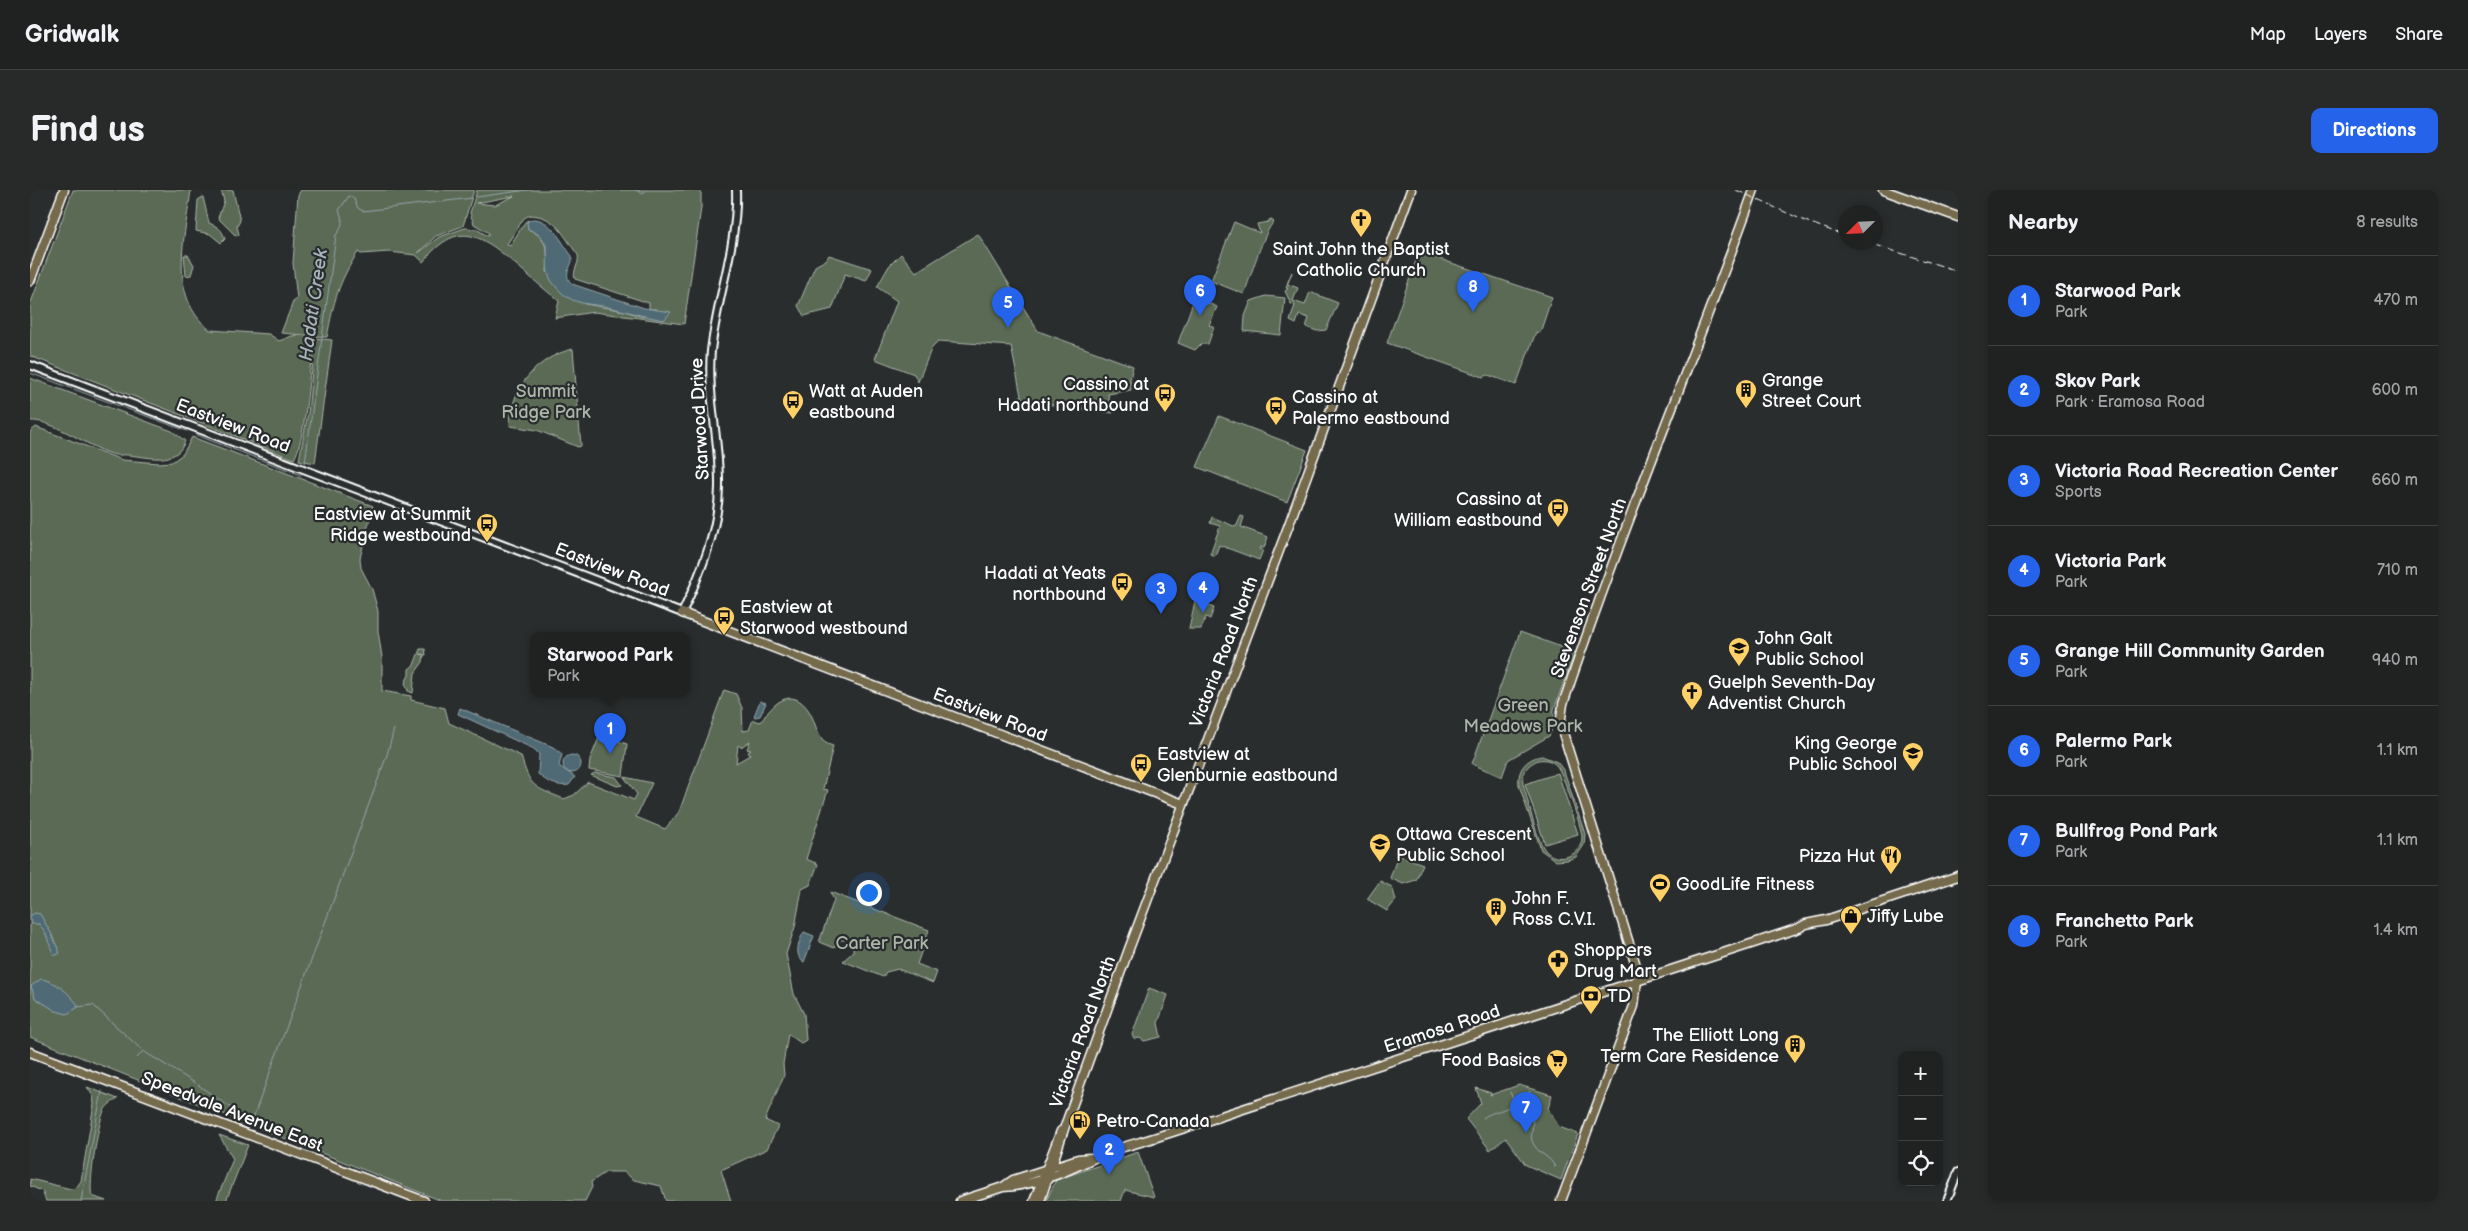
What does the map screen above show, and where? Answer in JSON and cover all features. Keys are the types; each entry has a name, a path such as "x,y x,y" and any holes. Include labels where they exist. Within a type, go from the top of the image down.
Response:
{"main road":[{"path":"30,281 64,190"},
{"name":"Victoria Road North","path":"1036,1200 1058,1150 1065,1125 1183,804 1291,518 1411,190"},
{"name":"Stevenson Street North","path":"1561,1201 1627,1028 1634,1006 1638,980 1636,961 1563,733 1561,718 1563,704 1645,478 1660,443 1754,190"},
{"path":"1883,190 1958,217"},
{"name":"Eastview Road","path":"682,613 1183,804"},
{"name":"Eramosa Road","path":"1003,1186 1023,1184 1071,1162 1093,1158 1958,876"},
{"name":"Speedvale Avenue East","path":"30,1052 424,1201"},
{"name":"Victoria Road North","path":"1047,1173 1057,1138 1065,1125"},
{"path":"1058,1150 1061,1158 1071,1162"},
{"name":"Eramosa Road","path":"960,1201 1003,1186 1013,1180 1080,1166 1093,1158"},
{"path":"1023,1184 1033,1189 1036,1200"}],"street":[{"name":"Starwood Drive","path":"682,613 710,539 718,508 719,478 710,362 733,233 736,190"},
{"name":"Eastview Road","path":"30,365 682,613"},
{"path":"1947,1201 1958,1172"}],"green space":[{"path":"73,190 191,190 182,265 188,300 197,316 210,330 269,334 279,341 292,336 304,335 311,341 312,351 304,424 294,459 30,356 30,305"},
{"path":"221,190 233,190 240,221 237,226 239,235 236,236 218,218 224,201"},
{"path":"301,190 474,190 463,226 436,236 418,253 439,237 465,228 476,229 488,236 489,233 474,224 470,213 477,190 701,190 701,208 684,324 594,312 555,318 559,301 490,244 479,238 458,236 447,240 423,262 416,255 389,252 361,254 358,252 346,273 338,293 327,337 281,333 293,302 297,299 293,263 298,195","holes":["514,196 495,205 476,203","530,215 539,216 553,223 578,255 574,273 575,279 649,303 649,309 656,309 643,317 625,311 585,304 547,272 548,258 545,246 539,236 528,229 528,220 510,246 507,244 524,218"]},
{"path":"203,197 209,223 219,229 224,236 225,239 221,243 210,234 196,231 198,200"},
{"path":"1270,219 1274,222 1262,244 1244,294 1211,281 1234,222 1260,233 1257,224 1268,222"},
{"path":"978,234 1038,331 1133,366 1130,379 1131,390 1108,394 1113,413 1022,401 1011,346 938,341 932,347 918,382 914,374 875,359 897,301 877,287 889,266 901,254 916,272"},
{"path":"1419,252 1552,297 1540,333 1536,332 1516,385 1488,375 1483,377 1387,343"},
{"path":"184,255 188,255 194,265 191,275 186,276"},
{"path":"829,255 872,269 866,281 845,274 832,309 804,316 798,306 815,266 826,260"},
{"path":"1287,284 1298,288 1293,301 1305,305 1310,292 1338,303 1326,330 1317,331 1306,327 1309,318 1299,315 1296,324 1290,321 1295,305 1291,304 1285,291 1288,289 1286,288"},
{"path":"1266,296 1285,298 1281,335 1244,331 1245,316 1251,301"},
{"path":"1195,297 1217,307 1209,325 1214,327 1208,344 1201,344 1195,350 1178,343"},
{"path":"315,338 332,340 315,463 299,460 308,413"},
{"name":"Summit Ridge Park","path":"573,349 581,446 578,447 537,430 510,426 511,412 515,399 520,387 528,376 548,359"},
{"path":"30,378 172,431 185,441 181,449 168,457 152,458 117,455 106,452 50,425 30,421"},
{"path":"1219,416 1307,450 1287,502 1197,467"},
{"path":"36,427 122,460 159,463 172,462 183,454 192,437 373,506 360,558 361,568 372,589 378,611 378,631 382,657 382,691 411,696 411,700 445,708 449,723 521,756 527,775 535,785 546,792 564,799 574,795 588,782 634,800 637,794 624,777 652,783 636,817 665,829 679,812 724,690 736,694 742,708 743,731 749,730 753,720 761,722 777,703 783,700 790,698 803,703 809,711 822,740 833,746 823,789 828,790 806,859 818,864 810,885 802,889 795,927 786,954 794,994 804,1014 806,1040 801,1043 788,1034 783,1064 784,1075 765,1120 778,1126 767,1149 721,1170 731,1201 666,1201 661,1186 634,1180 624,1172 606,1172 591,1182 592,1187 585,1201 442,1201 30,1037 30,432","holes":["750,741 747,749 751,750 748,752 750,755 736,763 738,745 741,747"]},
{"path":"1241,516 1244,517 1241,527 1268,537 1264,548 1260,547 1259,549 1263,550 1259,560 1219,545 1215,556 1210,554 1220,526 1210,523 1212,517 1236,527"},
{"path":"1195,601 1214,608 1210,619 1206,617 1201,629 1189,629"},
{"name":"Green Meadows Park","path":"1520,632 1575,652 1554,709 1553,726 1549,736 1508,760 1502,777 1472,764"},
{"path":"420,649 425,649 426,655 420,654 424,655 423,662 415,673 413,693 408,691 405,683 409,675 409,669 414,665"},
{"path":"600,735 627,744 623,776 589,770 590,760"},
{"path":"1542,756 1557,762 1564,771 1585,834 1584,845 1576,857 1556,861 1541,850 1519,785 1521,769 1537,757","holes":["1538,760 1548,760 1559,769 1579,823 1582,837 1581,844 1578,849 1568,856 1556,857 1550,855 1545,850 1538,837 1532,818 1523,784 1523,776 1528,767"]},
{"path":"595,773 616,777 622,785 617,786 591,775"},
{"path":"1558,773 1578,834 1545,844 1525,784"},
{"path":"1398,855 1423,864 1416,880 1403,884 1390,878"},
{"path":"1380,881 1392,887 1396,900 1387,911 1367,899"},
{"name":"Carter Park","path":"830,892 929,930 917,964 937,972 933,983 898,969 886,972 883,977 843,961 853,952 853,945 847,940 840,940 834,948 819,942 834,900"},
{"path":"1149,988 1168,995 1158,1023 1161,1037 1144,1041 1140,1038 1134,1039 1132,1035"},
{"path":"1519,1085 1552,1095 1548,1109 1559,1127 1578,1134 1561,1180 1526,1165 1506,1138 1490,1150 1466,1119 1481,1103 1476,1088 1491,1093 1490,1095"},
{"path":"87,1087 118,1099 104,1111 92,1167 92,1196 106,1201 46,1201 42,1191 30,1186 30,1179 71,1189 76,1188 81,1181 94,1104 93,1096"},
{"path":"219,1135 248,1145 226,1201 216,1201 233,1159"},
{"path":"1138,1152 1154,1197 1125,1190 1121,1201 1046,1201 1056,1180"}],"water":[{"path":"532,219 545,222 560,238 572,256 568,277 572,284 644,308 671,312 664,320 582,303 572,300 561,293 549,276 544,240 538,234 528,229 527,222"},
{"path":"760,701 766,703 760,716 755,717 754,716"},
{"path":"460,708 553,747 562,754 559,766 575,777 569,785 556,785 545,779 538,774 539,754 534,749 458,714"},
{"path":"568,755 576,755 581,760 579,771 568,773 563,768 563,760"},
{"path":"35,913 40,914 60,953 54,956 45,932 39,924 32,924 30,916"},
{"path":"804,932 814,936 804,962 798,952 800,939"},
{"path":"41,979 52,982 61,988 78,1005 77,1008 67,1014 56,1011 35,998 31,986"}],"waterway":[{"name":"Hadati Creek","path":"476,197 528,190"},
{"name":"Hadati Creek","path":"635,190 643,193 647,190"},
{"name":"Hadati Creek","path":"305,463 336,235 342,223 339,210 349,196 353,197 358,208 363,211 472,198"},
{"path":"30,373 187,431"},
{"path":"196,435 301,475"},
{"path":"198,1085 243,1116 253,1118 387,755 394,729"},
{"path":"77,1007 93,1005 143,1051"},
{"path":"137,1058 143,1051 195,1083"},
{"path":"81,1201 102,1091"},
{"path":"1521,1107 1530,1091"},
{"path":"1510,1092 1532,1119 1532,1142 1555,1167"},
{"path":"1483,1118 1508,1108 1515,1102"}],"railway":[{"path":"1736,190 1805,221 1838,233"},
{"path":"1883,248 1958,271"}],"place":[{"name":"Saint John the Baptist Catholic Church","path":"1361,238"},
{"name":"Franchetto Park","path":"1473,312"},
{"name":"Palermo Park","path":"1200,316"},
{"name":"Grange Hill Community Garden","path":"1008,328"},
{"name":"Grange Street Court","path":"1746,409"},
{"name":"Cassino at Hadati northbound","path":"1165,413"},
{"name":"Watt at Auden eastbound","path":"793,420"},
{"name":"Cassino at Palermo eastbound","path":"1276,426"},
{"name":"Cassino at William eastbound","path":"1558,528"},
{"name":"Eastview at Summit Ridge westbound","path":"487,543"},
{"name":"Hadati at Yeats northbound","path":"1122,602"},
{"name":"Victoria Park","path":"1203,613"},
{"name":"Victoria Road Recreation Center","path":"1161,614"},
{"name":"Eastview at Starwood westbound","path":"724,636"},
{"name":"John Galt Public School","path":"1739,667"},
{"name":"Guelph Seventh-Day Adventist Church","path":"1692,711"},
{"name":"Starwood Park","path":"610,754"},
{"name":"King George Public School","path":"1913,772"},
{"name":"Eastview at Glenburnie eastbound","path":"1141,783"},
{"name":"Ottawa Crescent Public School","path":"1380,863"},
{"name":"Pizza Hut","path":"1891,875"},
{"name":"GoodLife Fitness","path":"1660,903"},
{"name":"John F. Ross C.V.I.","path":"1496,927"},
{"name":"Jiffy Lube","path":"1851,935"},
{"name":"Shoppers Drug Mart","path":"1558,979"},
{"name":"TD","path":"1591,1015"},
{"name":"The Elliott Long Term Care Residence","path":"1795,1064"},
{"name":"Food Basics","path":"1557,1079"},
{"name":"Bullfrog Pond Park","path":"1526,1133"},
{"name":"Petro-Canada","path":"1080,1140"},
{"name":"Skov Park","path":"1109,1175"}]}
